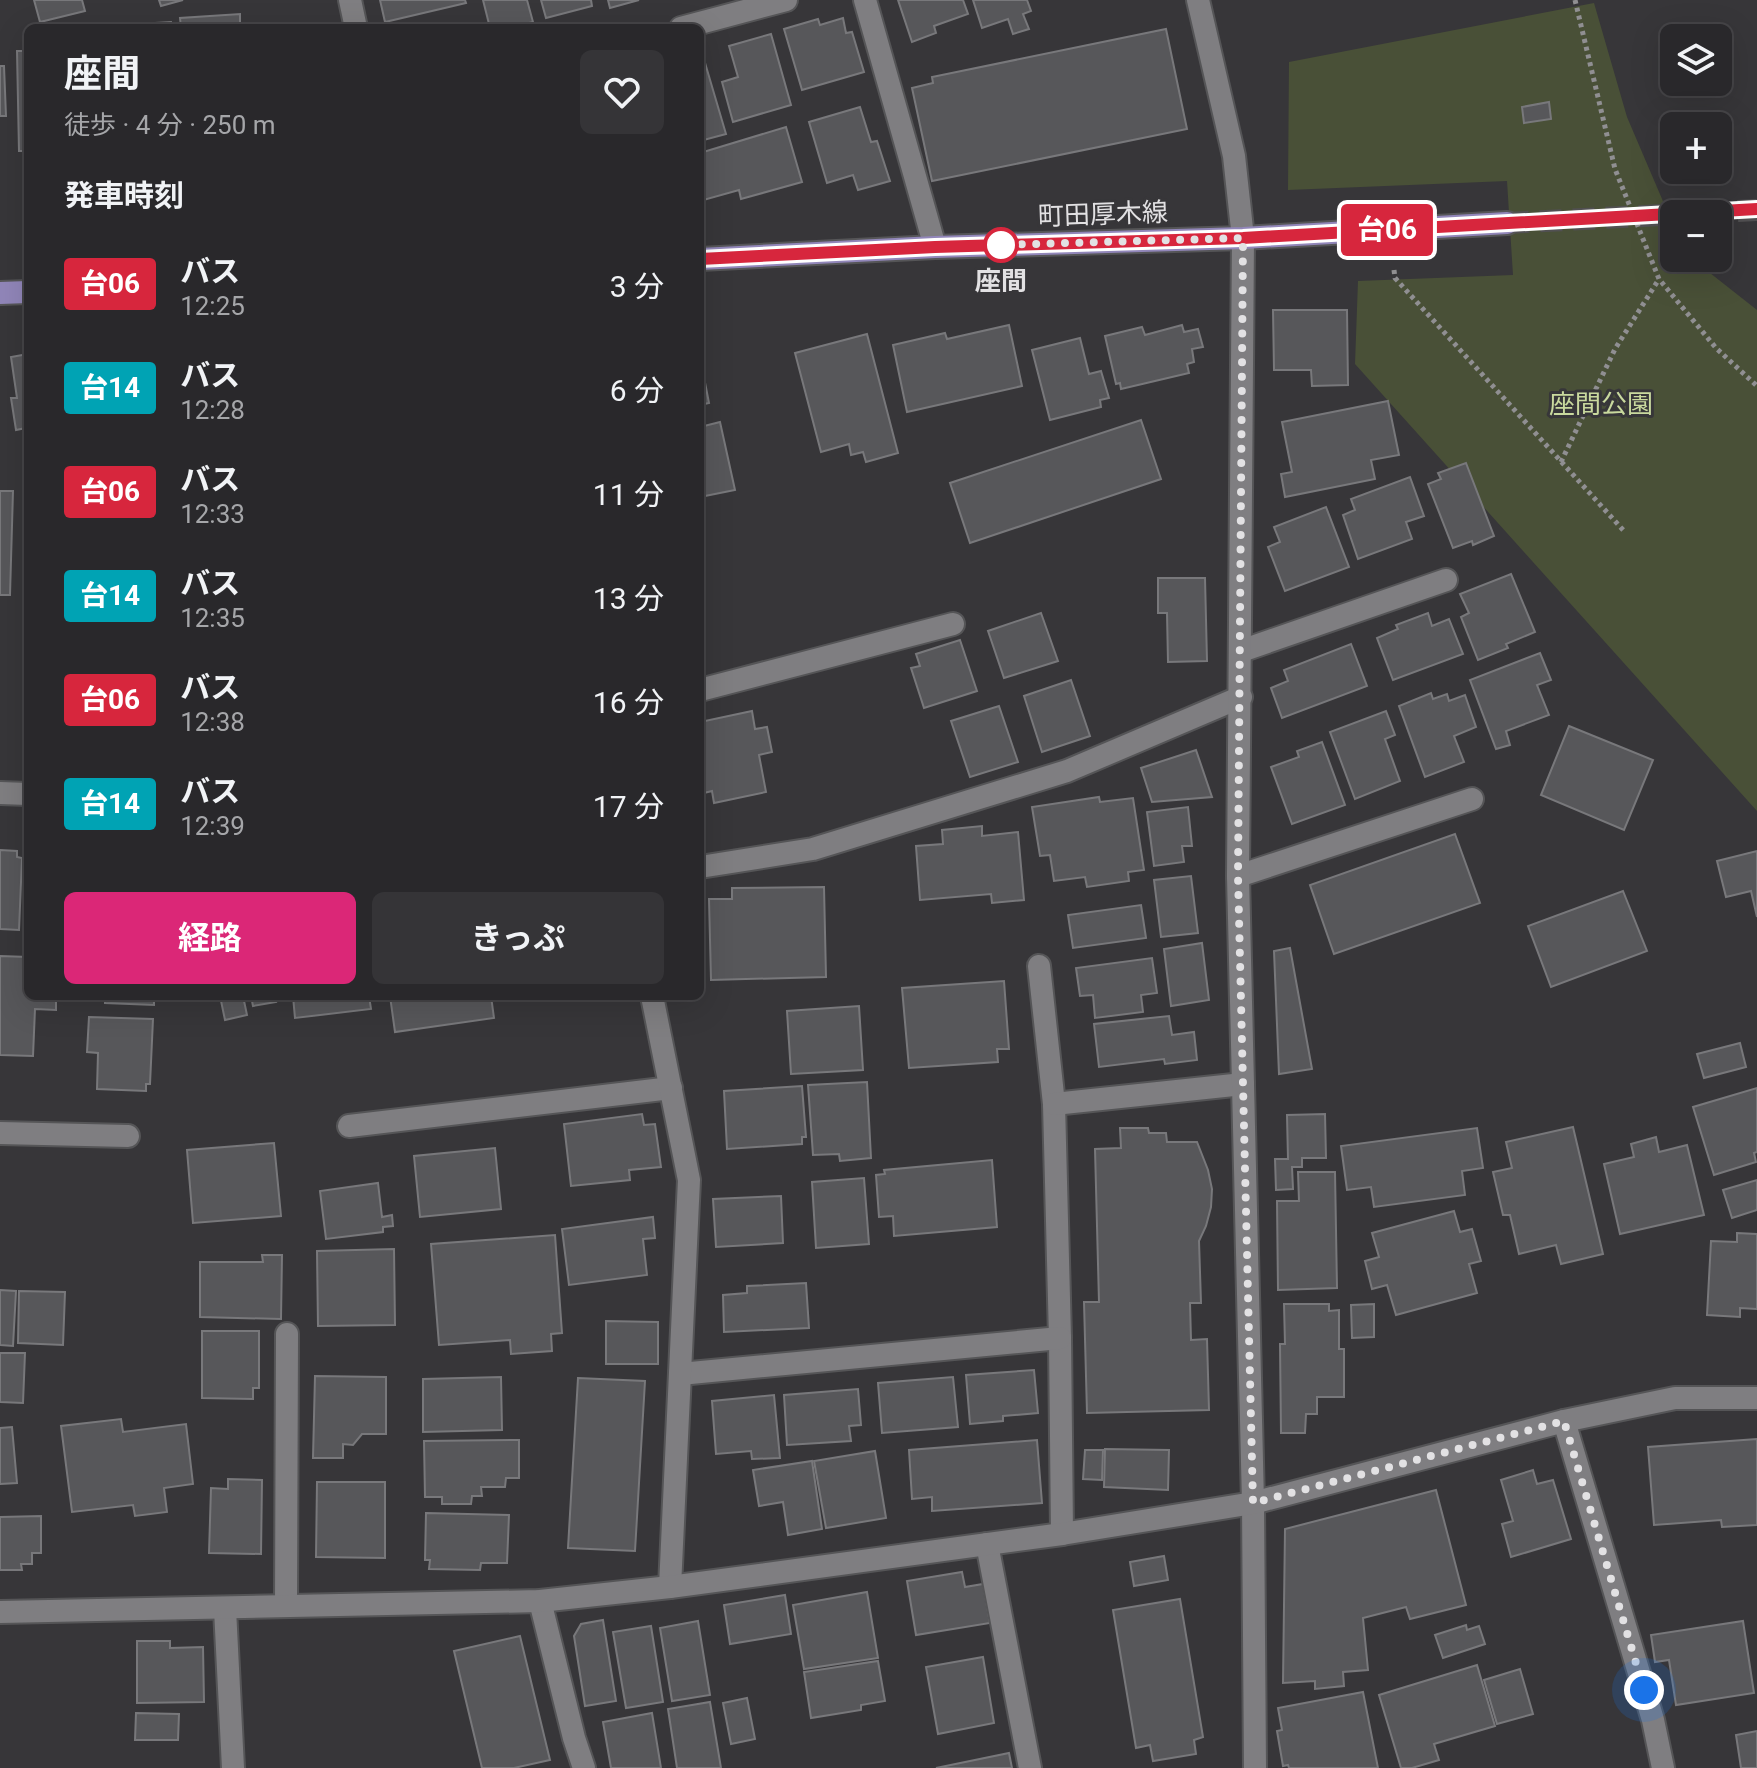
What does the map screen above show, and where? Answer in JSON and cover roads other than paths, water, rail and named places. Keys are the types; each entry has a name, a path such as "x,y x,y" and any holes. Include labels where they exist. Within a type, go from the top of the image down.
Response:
{"main road":[{"name":"町田厚木線","path":"704,259 935,247 1243,238 1507,223"},
{"path":"0,293 24,292"}],"street":[{"path":"350,0 355,24"},
{"path":"696,24 786,0"},
{"path":"865,0 935,247"},
{"path":"1198,0 1234,156 1243,238 1238,876 1253,1503 1255,1768"},
{"path":"1241,651 1446,580"},
{"path":"704,689 953,624"},
{"path":"704,866 813,849 1067,771 1241,697"},
{"path":"0,793 24,794"},
{"path":"1238,876 1472,799"},
{"path":"1039,966 1054,1104 1062,1534"},
{"path":"653,1000 689,1180 670,1587"},
{"path":"1054,1104 1243,1084"},
{"path":"349,1126 671,1088"},
{"path":"0,1133 128,1136"},
{"path":"286,1605 287,1334"},
{"path":"680,1374 1060,1338"},
{"path":"0,1612 540,1601 670,1587 1062,1534 1253,1503 1564,1421 1675,1398 1757,1398"},
{"path":"1564,1421 1653,1720 1663,1768"},
{"path":"987,1544 1030,1768"},
{"path":"540,1601 584,1768"},
{"path":"225,1609 233,1768"}],"tunnel":[{"path":"1507,223 1757,210"}],"place":[{"name":"座間","path":"1001,245"}],"park label":[{"name":"座間公園","path":"1601,404"}]}
